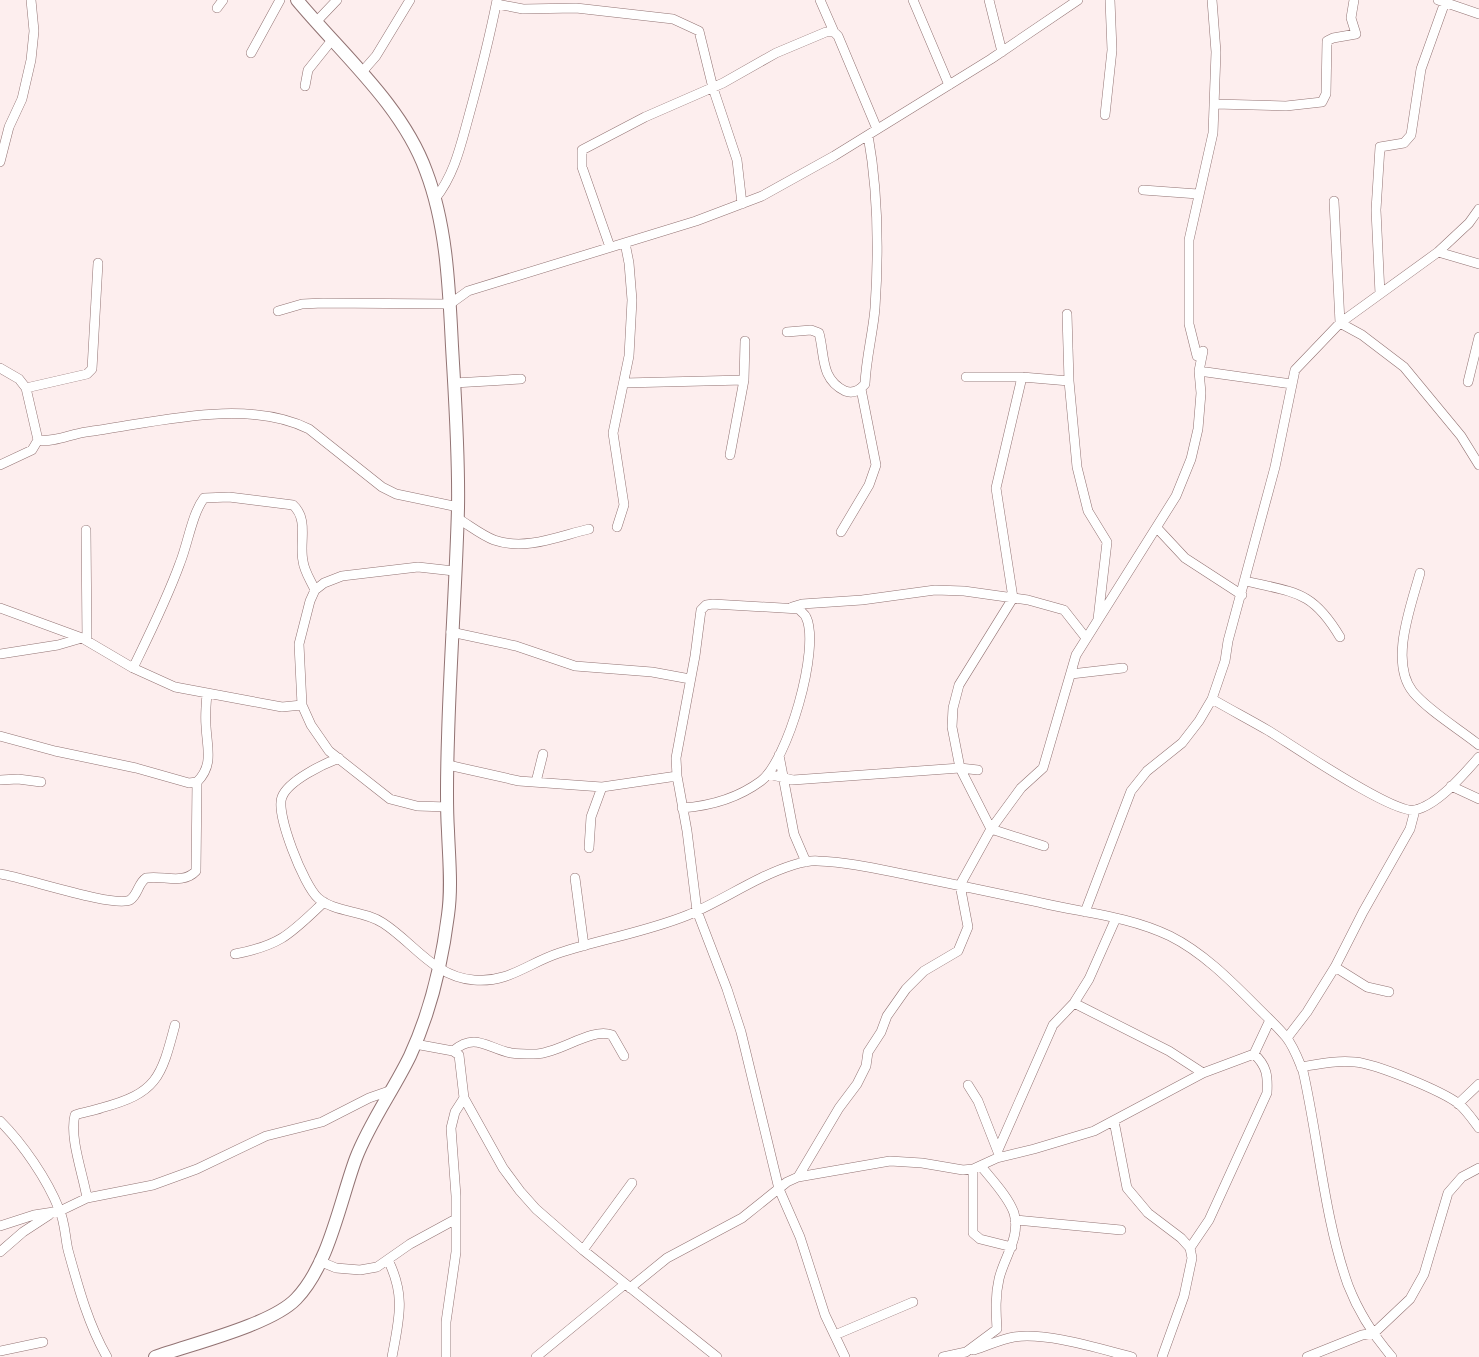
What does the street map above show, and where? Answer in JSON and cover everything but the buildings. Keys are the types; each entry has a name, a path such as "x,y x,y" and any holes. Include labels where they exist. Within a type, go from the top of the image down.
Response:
{"main road":[{"path":"155,1357 178,1353 279,1312 295,1300 308,1284 331,1238 356,1158 415,1044 438,969 450,898 448,764 451,632 457,513 450,304 435,199 427,173 411,141 362,72 297,0"}],"street":[{"path":"0,162 9,128 22,98 31,60 34,31 31,0"},
{"path":"217,8 223,0"},
{"path":"251,54 280,0"},
{"path":"316,22 337,0"},
{"path":"362,72 376,56 410,0"},
{"path":"820,0 834,32 838,36 877,129"},
{"path":"913,0 949,85"},
{"path":"989,0 1002,52"},
{"path":"278,311 302,304 322,303 388,306 450,304 468,291 625,243 742,204 785,184 868,135 1002,52 1066,4 1078,0"},
{"path":"1105,115 1112,50 1110,0"},
{"path":"798,1177 825,1130 858,1084 866,1066 868,1052 881,1032 887,1016 906,989 924,971 958,951 968,927 960,885 990,828 1021,788 1042,768 1076,655 1176,496 1191,459 1198,429 1201,393 1199,371 1203,351 1197,356 1189,324 1189,240 1198,194 1210,153 1215,104 1216,52 1212,0"},
{"path":"1215,104 1286,106 1322,102 1326,94 1327,41 1332,38 1356,34 1351,18 1354,0"},
{"path":"1380,294 1376,210 1380,147 1404,143 1412,136 1421,69 1441,1 1479,14"},
{"path":"435,199 446,186 457,162 484,64 497,2 523,9 576,8 673,19 699,31 713,88 737,160 742,204"},
{"path":"610,247 582,167 582,150 645,117 713,88 776,53 826,32 834,32"},
{"path":"305,86 308,70 332,40"},
{"path":"787,332 816,330 821,341 827,377 833,384 848,392 861,389 865,384 866,358 875,308 876,263 876,210 868,135"},
{"path":"1143,190 1198,194"},
{"path":"1334,201 1340,323"},
{"path":"1085,912 1131,791 1147,771 1182,743 1212,700 1246,581 1275,467 1295,370 1340,323 1438,252 1469,223 1479,209"},
{"path":"617,527 624,505 613,433 629,356 632,300 629,263 625,243"},
{"path":"1438,252 1479,264"},
{"path":"26,388 87,374 92,369 98,263"},
{"path":"448,280 456,289 468,291"},
{"path":"1068,314 1072,428 1082,493 1088,510 1107,542 1098,622"},
{"path":"1340,323 1362,336 1404,367 1461,436 1479,465"},
{"path":"1468,382 1479,337"},
{"path":"730,455 744,380 745,341"},
{"path":"0,368 19,379 26,388 38,440 32,450 0,465"},
{"path":"1199,371 1292,384"},
{"path":"966,377 1022,377 1069,381"},
{"path":"1022,377 996,488 1013,598 959,685 953,708 952,727 960,768 990,828 1044,846"},
{"path":"454,383 521,379"},
{"path":"624,383 744,380"},
{"path":"841,532 869,485 876,465 861,389"},
{"path":"38,440 44,441 71,434 219,414 268,416 297,423 309,429 376,482 396,494 457,513 494,540 507,542 552,540 589,529"},
{"path":"133,668 168,594 190,538 197,511 204,498 229,497 293,505 298,510 302,519 303,561 315,590"},
{"path":"1157,528 1185,558 1242,594"},
{"path":"85,640 86,530"},
{"path":"448,807 417,806 390,799 329,750 311,725 302,705 299,644 305,617 315,590 324,583 342,576 418,567 438,567 454,571"},
{"path":"1420,573 1408,616 1403,649 1402,668 1406,681 1422,702 1479,745"},
{"path":"1246,581 1304,597 1316,604 1328,617 1340,637"},
{"path":"792,608 802,604 862,600 935,590 1013,598 1064,610 1086,638"},
{"path":"682,808 723,801 762,781 780,755 796,715 810,638 806,616 799,609 706,605 701,610 678,738 677,776 697,911 727,989 741,1032 779,1189 800,1238 826,1315 846,1357"},
{"path":"0,608 85,640 133,668 175,687 282,707 302,705"},
{"path":"451,632 516,646 575,666 652,672 690,679"},
{"path":"0,654 85,640"},
{"path":"1071,674 1123,668"},
{"path":"0,736 55,751 136,768 189,783 197,782 204,776 209,763 205,711 207,694"},
{"path":"1212,700 1270,732 1338,776 1406,810 1415,810 1443,794 1479,757"},
{"path":"536,782 543,754"},
{"path":"780,755 794,834 806,862"},
{"path":"339,758 314,770 287,788 282,795 280,805 300,869 310,888 324,902 375,918 395,931 438,969 472,980 496,979 513,975 557,954 619,938 697,911 761,878 814,860 960,885 1116,918 1146,926 1172,937 1198,953 1287,1038 1301,1067 1342,1266 1357,1305 1374,1333 1392,1357"},
{"path":"448,764 519,781 602,787 677,776"},
{"path":"768,774 793,780 960,768 978,770"},
{"path":"0,780 18,779 41,782"},
{"path":"0,874 69,892 125,901 134,896 142,881 146,878 182,879 191,877 196,871 197,782"},
{"path":"1450,786 1479,799"},
{"path":"589,848 591,817 602,787"},
{"path":"1287,1038 1312,1005 1336,968 1368,903 1410,829 1415,810"},
{"path":"575,878 584,946"},
{"path":"235,954 272,945 285,937 324,902"},
{"path":"997,1154 1053,1025 1074,1003 1096,964 1116,918"},
{"path":"1336,968 1368,987 1389,992"},
{"path":"1074,1003 1169,1051 1203,1073"},
{"path":"536,1357 666,1258 742,1218 787,1182 798,1177 890,1161 922,1163 963,1170 977,1167 997,1154 1062,1142 1114,1121 1203,1073 1254,1054 1270,1020"},
{"path":"87,1198 72,1125 75,1115 116,1103 152,1086 161,1072 175,1026"},
{"path":"453,1051 469,1042 483,1042 510,1053 545,1053 596,1034 606,1033 612,1035 624,1056"},
{"path":"415,1044 453,1051 459,1055 464,1098 499,1162 536,1209 717,1357"},
{"path":"1190,1248 1209,1220 1267,1093 1268,1074 1262,1061 1254,1054"},
{"path":"1301,1067 1339,1062 1356,1062 1381,1068 1458,1104 1479,1128"},
{"path":"1458,1104 1479,1084"},
{"path":"968,1085 978,1102 997,1154"},
{"path":"0,1252 24,1232 56,1212 87,1198 153,1185 197,1170 266,1136 322,1122 369,1098 389,1091"},
{"path":"446,1357 446,1322 456,1252 452,1128 454,1112 464,1098"},
{"path":"0,1121 15,1136 47,1185 77,1283 95,1332 107,1357"},
{"path":"1114,1121 1127,1188 1148,1213 1181,1238 1190,1248 1192,1258 1184,1296 1162,1357"},
{"path":"966,1355 997,1329 996,1299 999,1278 1012,1247 1015,1220 1014,1211 977,1167"},
{"path":"977,1167 973,1233 980,1239 1012,1247"},
{"path":"1307,1357 1354,1337 1374,1333 1399,1311 1419,1286 1448,1193 1462,1177 1479,1168"},
{"path":"584,1250 632,1183"},
{"path":"0,1226 34,1215 56,1212"},
{"path":"319,1261 336,1268 360,1270 377,1268 410,1244 456,1219"},
{"path":"1015,1220 1121,1230"},
{"path":"388,1260 400,1292 401,1302 392,1357"},
{"path":"835,1335 913,1302"},
{"path":"942,1357 966,1355 1015,1337 1088,1345 1132,1357"},
{"path":"0,1351 43,1342"}]}
